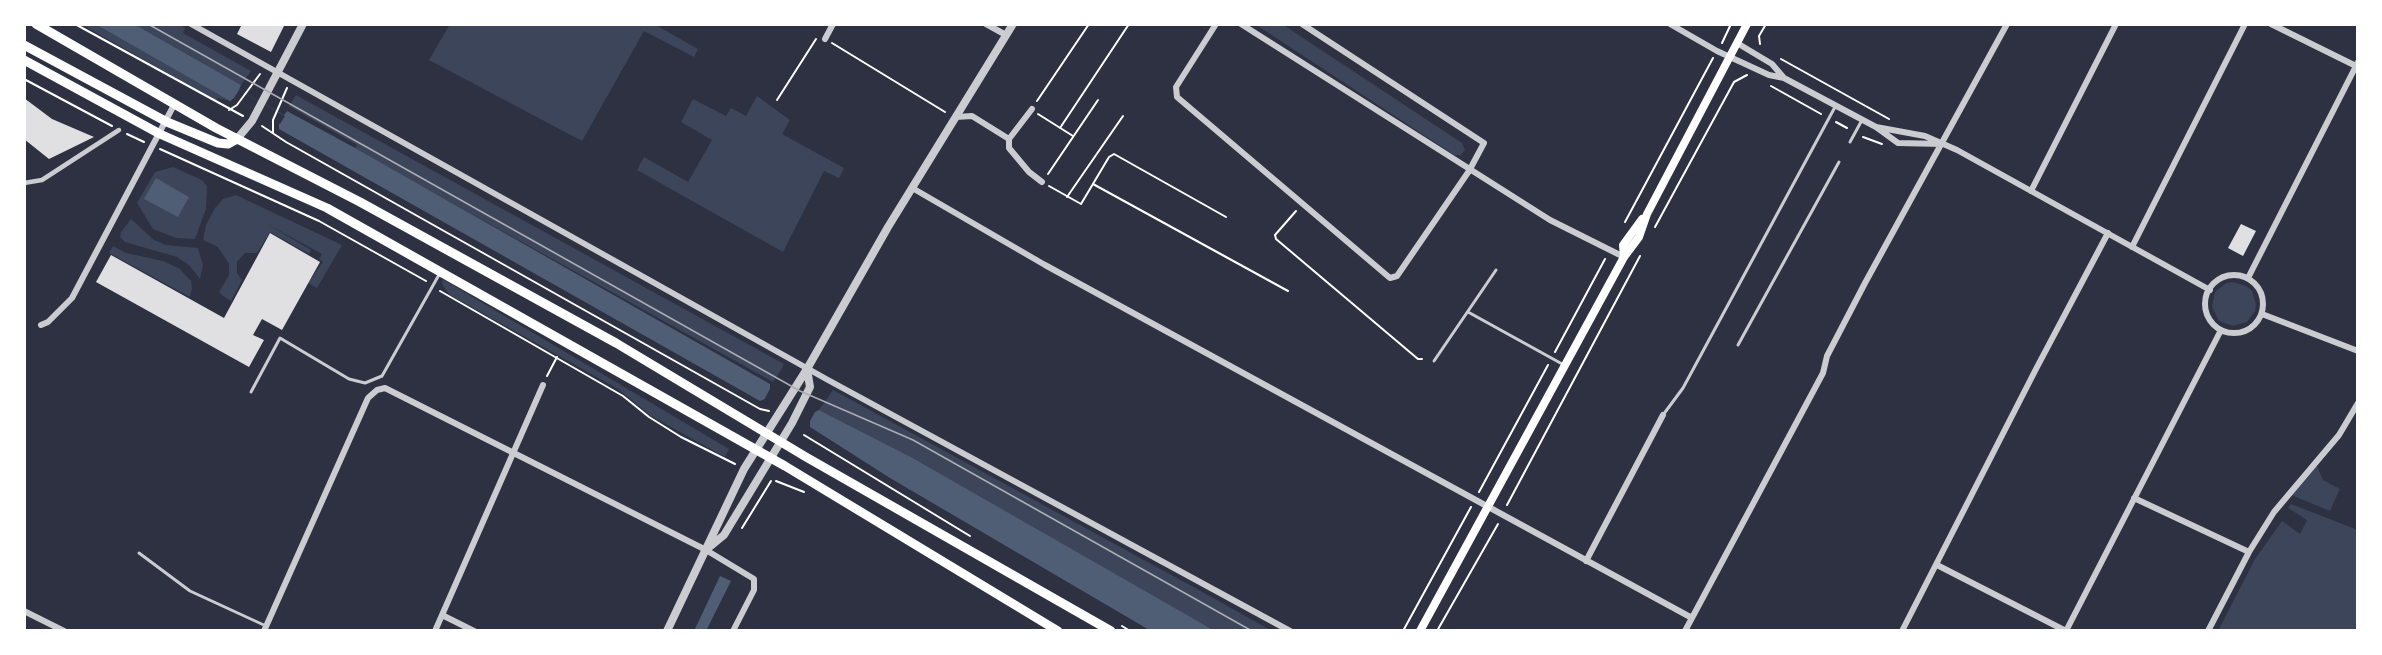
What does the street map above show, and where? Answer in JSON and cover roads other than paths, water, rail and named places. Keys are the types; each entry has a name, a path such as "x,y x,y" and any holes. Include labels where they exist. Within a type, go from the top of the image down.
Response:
{"main road":[{"path":"36,24 237,139 360,202 616,343 781,442 1111,631"},
{"path":"1420,631 1624,257 1623,245 1647,214 1747,24"},
{"path":"24,45 167,122 218,143 228,144 237,139"},
{"path":"24,60 160,134 327,208 771,459 1058,631"}],"street":[{"path":"191,24 807,369 1290,631"},
{"path":"237,139 252,121 279,74 303,24"},
{"path":"825,39 833,24"},
{"path":"986,24 1006,35"},
{"path":"667,631 744,469 807,369 883,236 914,189 1013,24"},
{"path":"1216,24 1176,87 1177,97 1390,278 1397,276 1469,171 1484,143 1302,24"},
{"path":"1241,24 1469,171 1550,220 1624,257"},
{"path":"1670,24 1717,51 1769,75 1784,78 1876,127 1898,143 1923,146 1942,144"},
{"path":"1685,631 1823,373 1827,356 1860,293 2007,24"},
{"path":"2031,190 2116,24"},
{"path":"2132,247 2245,24"},
{"path":"2248,278 2357,64 2271,24"},
{"path":"1737,43 1772,64 1784,78"},
{"path":"41,325 48,322 72,298 167,122 175,103"},
{"path":"1032,109 1010,139 1009,148 1029,172 1042,182"},
{"path":"956,117 972,116 1010,139"},
{"path":"1876,127 1925,136 1942,144 2031,190 2210,290"},
{"path":"24,183 42,180 118,130"},
{"path":"914,189 988,232 1692,618"},
{"path":"1902,631 2108,233"},
{"path":"2228,276 2248,278 2257,286 2262,296 2262,314 2255,325 2245,332 2233,334 2221,330 2212,322 2207,312 2206,301 2210,290 2217,281 2228,276"},
{"path":"2262,314 2358,351"},
{"path":"1937,566 2066,631 2221,330"},
{"path":"706,550 724,535 781,442 810,387 807,369"},
{"path":"435,631 543,385"},
{"path":"265,628 368,398 377,390 385,388 395,391 706,550 754,579 756,584 733,631"},
{"path":"2208,631 2249,552 2274,512 2340,435 2358,403"},
{"path":"1586,561 1663,415"},
{"path":"2134,498 2249,552"},
{"path":"24,611 64,631"},
{"path":"442,615 474,631"}],"lane":[{"path":"1663,415 1683,388 1836,106"},
{"path":"1850,142 1862,120"},
{"path":"1738,345 1839,162"},
{"path":"1434,362 1496,270"},
{"path":"251,393 280,338 349,378 365,383 373,382 382,376 441,272"},
{"path":"1468,312 1565,366"},
{"path":"139,553 190,591 265,628"}],"tram line":[{"path":"148,24 800,391 913,440 1252,631"}]}
